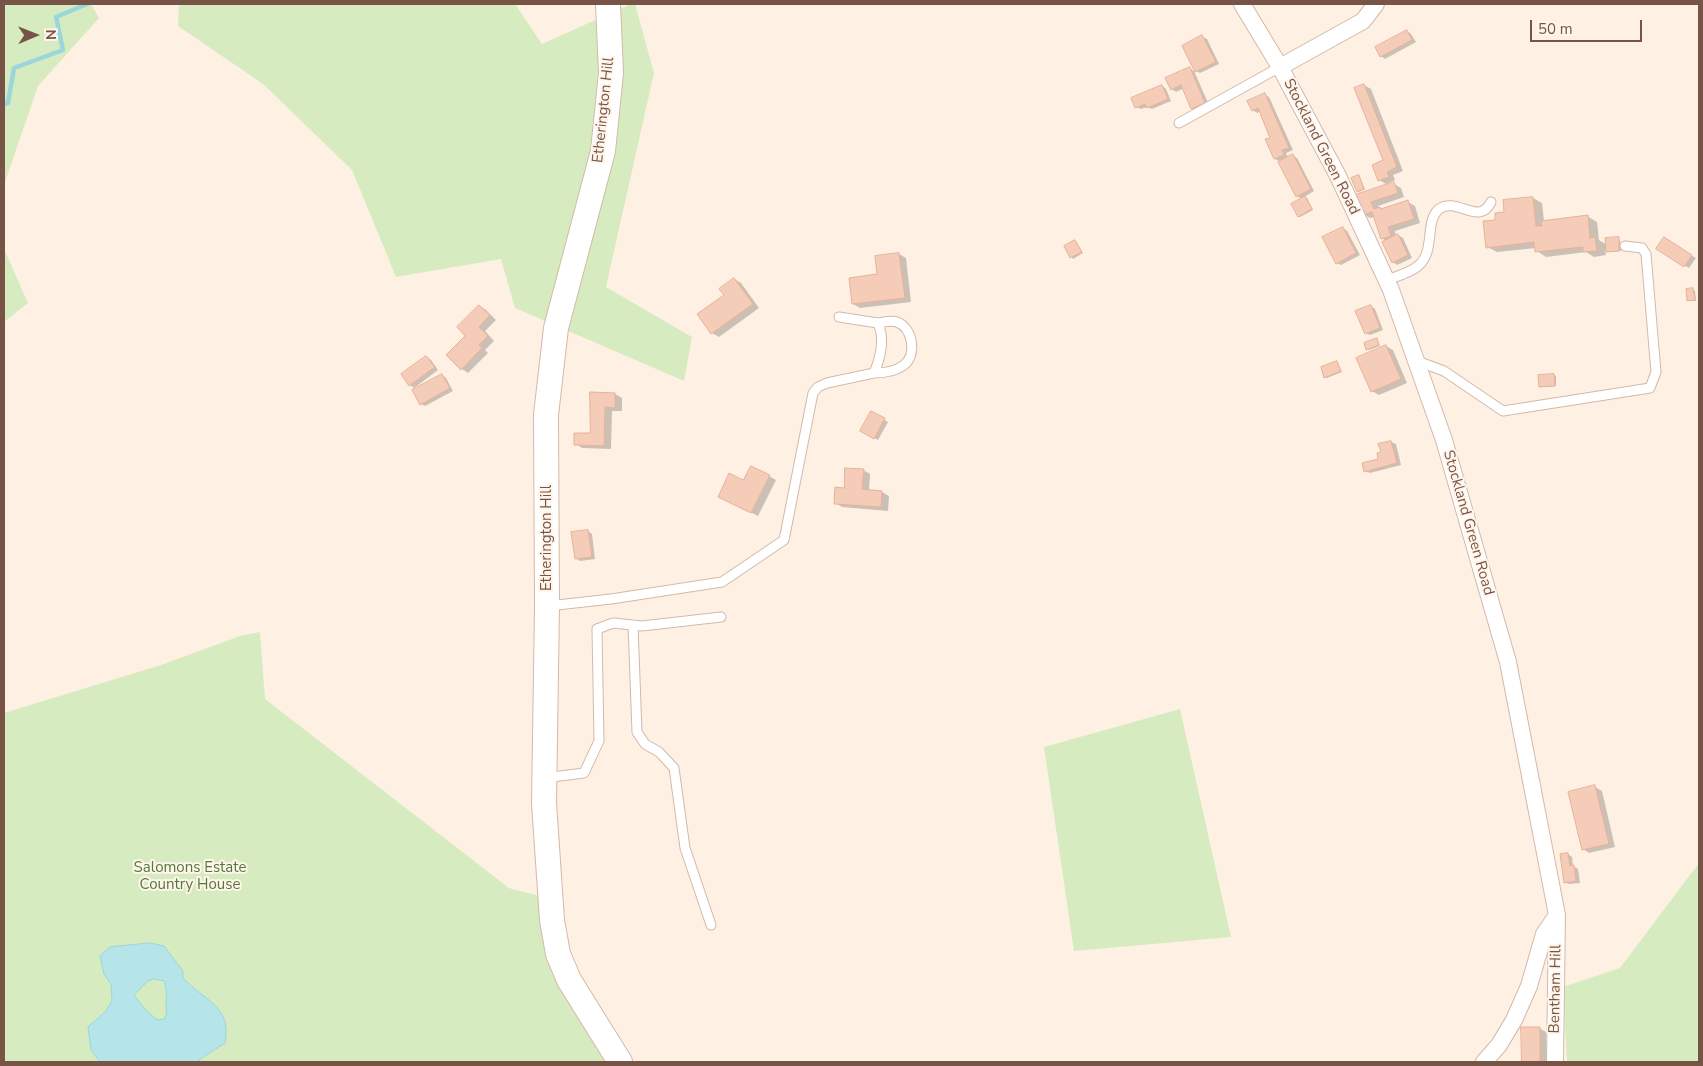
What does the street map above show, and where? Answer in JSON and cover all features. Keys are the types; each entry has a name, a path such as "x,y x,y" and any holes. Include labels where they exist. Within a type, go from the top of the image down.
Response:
{"street":[{"name":"Etherington Hill","path":"608,4 611,73 603,151 556,328 546,415 548,606 544,803 552,920 558,954 569,980 620,1062"},
{"name":"Stockland Green Road","path":"1242,4 1280,68 1338,176 1387,280 1444,440 1508,662 1557,915"},
{"path":"1280,68 1363,21 1376,4"},
{"path":"1484,1062 1499,1045 1514,1020 1529,986 1544,934 1557,915"},
{"name":"Bentham Hill","path":"1555,1062 1557,915"}],"lane":[{"path":"1179,124 1280,68"},
{"path":"1387,280 1418,266 1425,258 1430,243 1431,226 1438,210 1452,205 1475,213 1489,207 1491,202"},
{"path":"1417,362 1444,371 1503,411 1650,388 1656,372 1646,254 1642,248 1625,246"},
{"path":"548,606 611,599 722,582 784,540 806,434 811,399 814,393 818,387 827,384 899,369 907,363 911,349 910,336 904,326 898,322 891,321 878,324 839,317"},
{"path":"874,373 881,349 880,328 878,324"},
{"path":"544,778 584,773 599,741 597,629 613,623 642,626 721,617"},
{"path":"633,625 637,732 645,744 659,752 674,768 685,848 711,925"}],"green space":[{"path":"4,4 91,4 99,18 38,86 4,185"},
{"path":"179,4 515,4 542,44 631,4 635,4 654,73 606,287 692,337 684,381 515,308 501,259 396,277 352,170 263,84 178,26"},
{"path":"4,249 28,303 4,322"},
{"name":"Salomons Estate Country House","path":"260,632 265,699 509,888 543,897 611,1062 4,1062 4,713 161,665 240,636"},
{"path":"1180,709 1231,937 1074,951 1044,747"},
{"path":"1699,863 1699,1062 1567,1062 1563,987 1620,968"}],"water":[{"path":"150,943 164,946 183,971 183,978 221,1012 226,1030 225,1043 200,1059 199,1062 100,1062 91,1050 88,1027 106,1011 112,1001 111,984 104,974 100,956 110,947","holes":["154,979 164,981 167,1014 164,1019 157,1020 134,995 148,981"]}],"building":[{"path":"1407,30 1412,40 1380,57 1375,47"},
{"path":"1202,35 1216,62 1195,72 1182,46"},
{"path":"1190,67 1205,103 1191,109 1181,85 1171,90 1165,78"},
{"path":"1364,84 1397,167 1387,172 1389,177 1378,181 1372,165 1383,160 1354,88"},
{"path":"1162,85 1168,99 1147,108 1145,104 1135,108 1131,98"},
{"path":"1265,93 1289,148 1282,150 1284,155 1274,159 1265,139 1270,138 1258,108 1252,111 1247,101"},
{"path":"1293,154 1311,189 1296,197 1278,162"},
{"path":"1359,175 1364,189 1357,192 1351,178"},
{"path":"1394,182 1398,193 1371,202 1374,209 1380,207 1381,209 1408,200 1414,219 1388,227 1391,236 1381,239 1372,212 1362,215 1355,195"},
{"path":"1305,196 1312,209 1298,217 1291,204"},
{"path":"1533,197 1536,226 1542,226 1541,221 1588,215 1590,238 1595,237 1597,251 1583,252 1583,247 1535,252 1534,242 1486,248 1483,221 1495,220 1495,213 1504,212 1503,200"},
{"path":"1343,227 1356,253 1336,264 1322,237"},
{"path":"1398,234 1408,255 1392,263 1382,242"},
{"path":"1619,237 1619,251 1606,252 1605,238"},
{"path":"1664,237 1692,255 1684,267 1656,249"},
{"path":"1075,240 1082,252 1070,258 1064,246"},
{"path":"899,253 905,298 852,304 849,278 877,274 875,256"},
{"path":"734,278 753,304 711,334 697,314 724,295 719,289"},
{"path":"1693,288 1695,300 1687,301 1686,289"},
{"path":"479,305 490,315 479,327 488,336 479,345 482,348 461,370 446,355 465,336 457,327"},
{"path":"1371,305 1380,328 1365,334 1355,311"},
{"path":"1377,338 1379,345 1366,350 1364,343"},
{"path":"1386,345 1401,379 1371,392 1356,358"},
{"path":"426,356 435,367 409,386 401,374"},
{"path":"1337,361 1341,371 1324,378 1321,367"},
{"path":"442,374 450,388 420,405 412,390"},
{"path":"1554,374 1555,386 1539,387 1538,375"},
{"path":"590,392 615,393 615,408 605,407 604,446 574,445 574,433 590,433"},
{"path":"871,411 885,418 874,439 860,431"},
{"path":"1391,441 1397,463 1364,472 1362,463 1378,459 1377,453 1381,452 1378,444"},
{"path":"751,466 770,475 751,513 718,497 729,473 743,480"},
{"path":"845,468 864,469 862,489 882,491 881,507 834,504 835,487 844,488"},
{"path":"588,530 592,557 575,559 571,532"},
{"path":"1595,785 1609,844 1582,850 1568,792"},
{"path":"1568,853 1570,866 1574,865 1576,881 1564,883 1560,854"},
{"path":"1521,1027 1540,1027 1540,1062 1522,1062"}],"waterway":[{"path":"4,104 8,103 14,68 63,50 56,17 87,4"}]}
